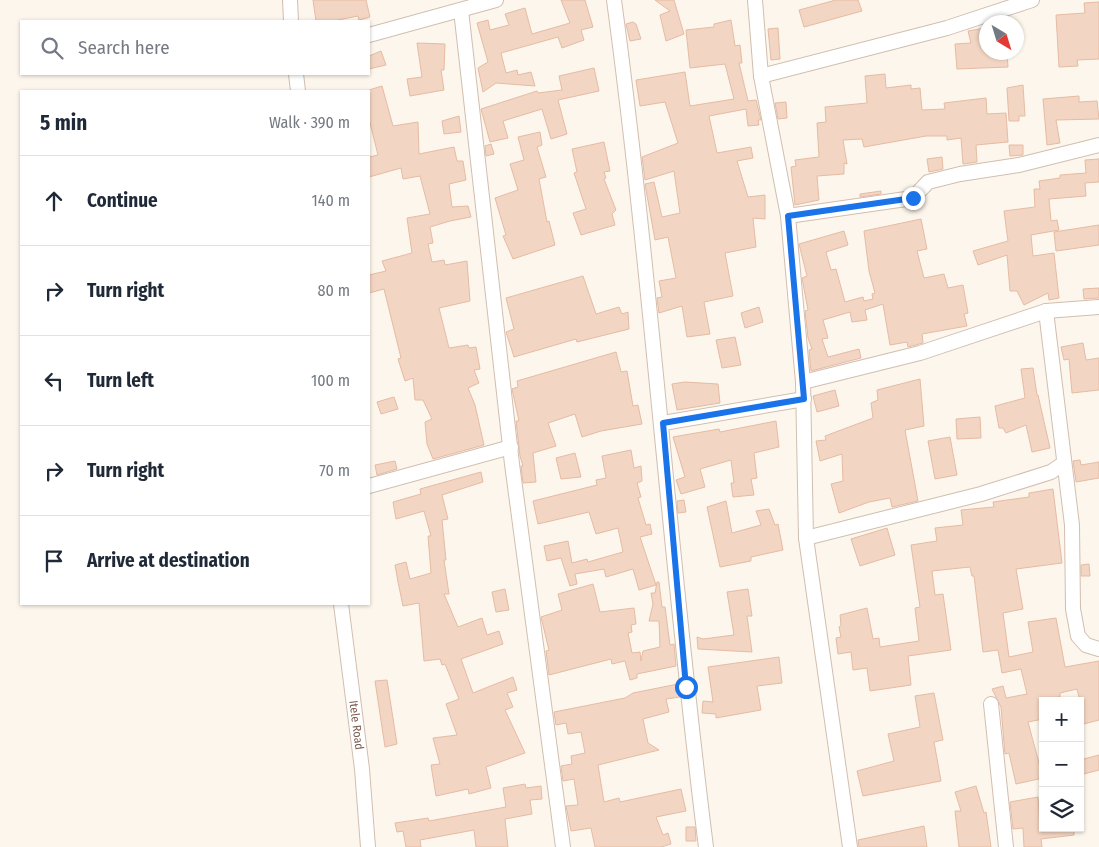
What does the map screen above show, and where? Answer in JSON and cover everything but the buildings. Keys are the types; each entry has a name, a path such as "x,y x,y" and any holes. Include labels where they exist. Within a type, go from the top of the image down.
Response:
{"street":[{"path":"290,0 292,20"},
{"path":"370,35 496,0"},
{"path":"614,0 663,423 686,687 706,847"},
{"path":"755,0 761,76 788,216 804,382 806,538 850,847"},
{"path":"761,76 947,28 1032,0"},
{"path":"461,10 511,447 563,847"},
{"path":"296,75 298,90"},
{"path":"788,216 913,198 928,182 960,174 1019,165 1099,145"},
{"path":"804,382 920,353 1046,311 1099,307"},
{"path":"1046,311 1072,525 1073,609 1078,636 1086,645 1099,650"},
{"path":"663,423 804,399"},
{"path":"370,486 511,447"},
{"path":"806,538 981,494 1050,472 1064,463"},
{"name":"Itele Road","path":"341,605 362,769 368,847"},
{"path":"991,704 1006,847"}],"route":[{"path":"686,687 663,423 804,399 788,216 913,198"}]}
